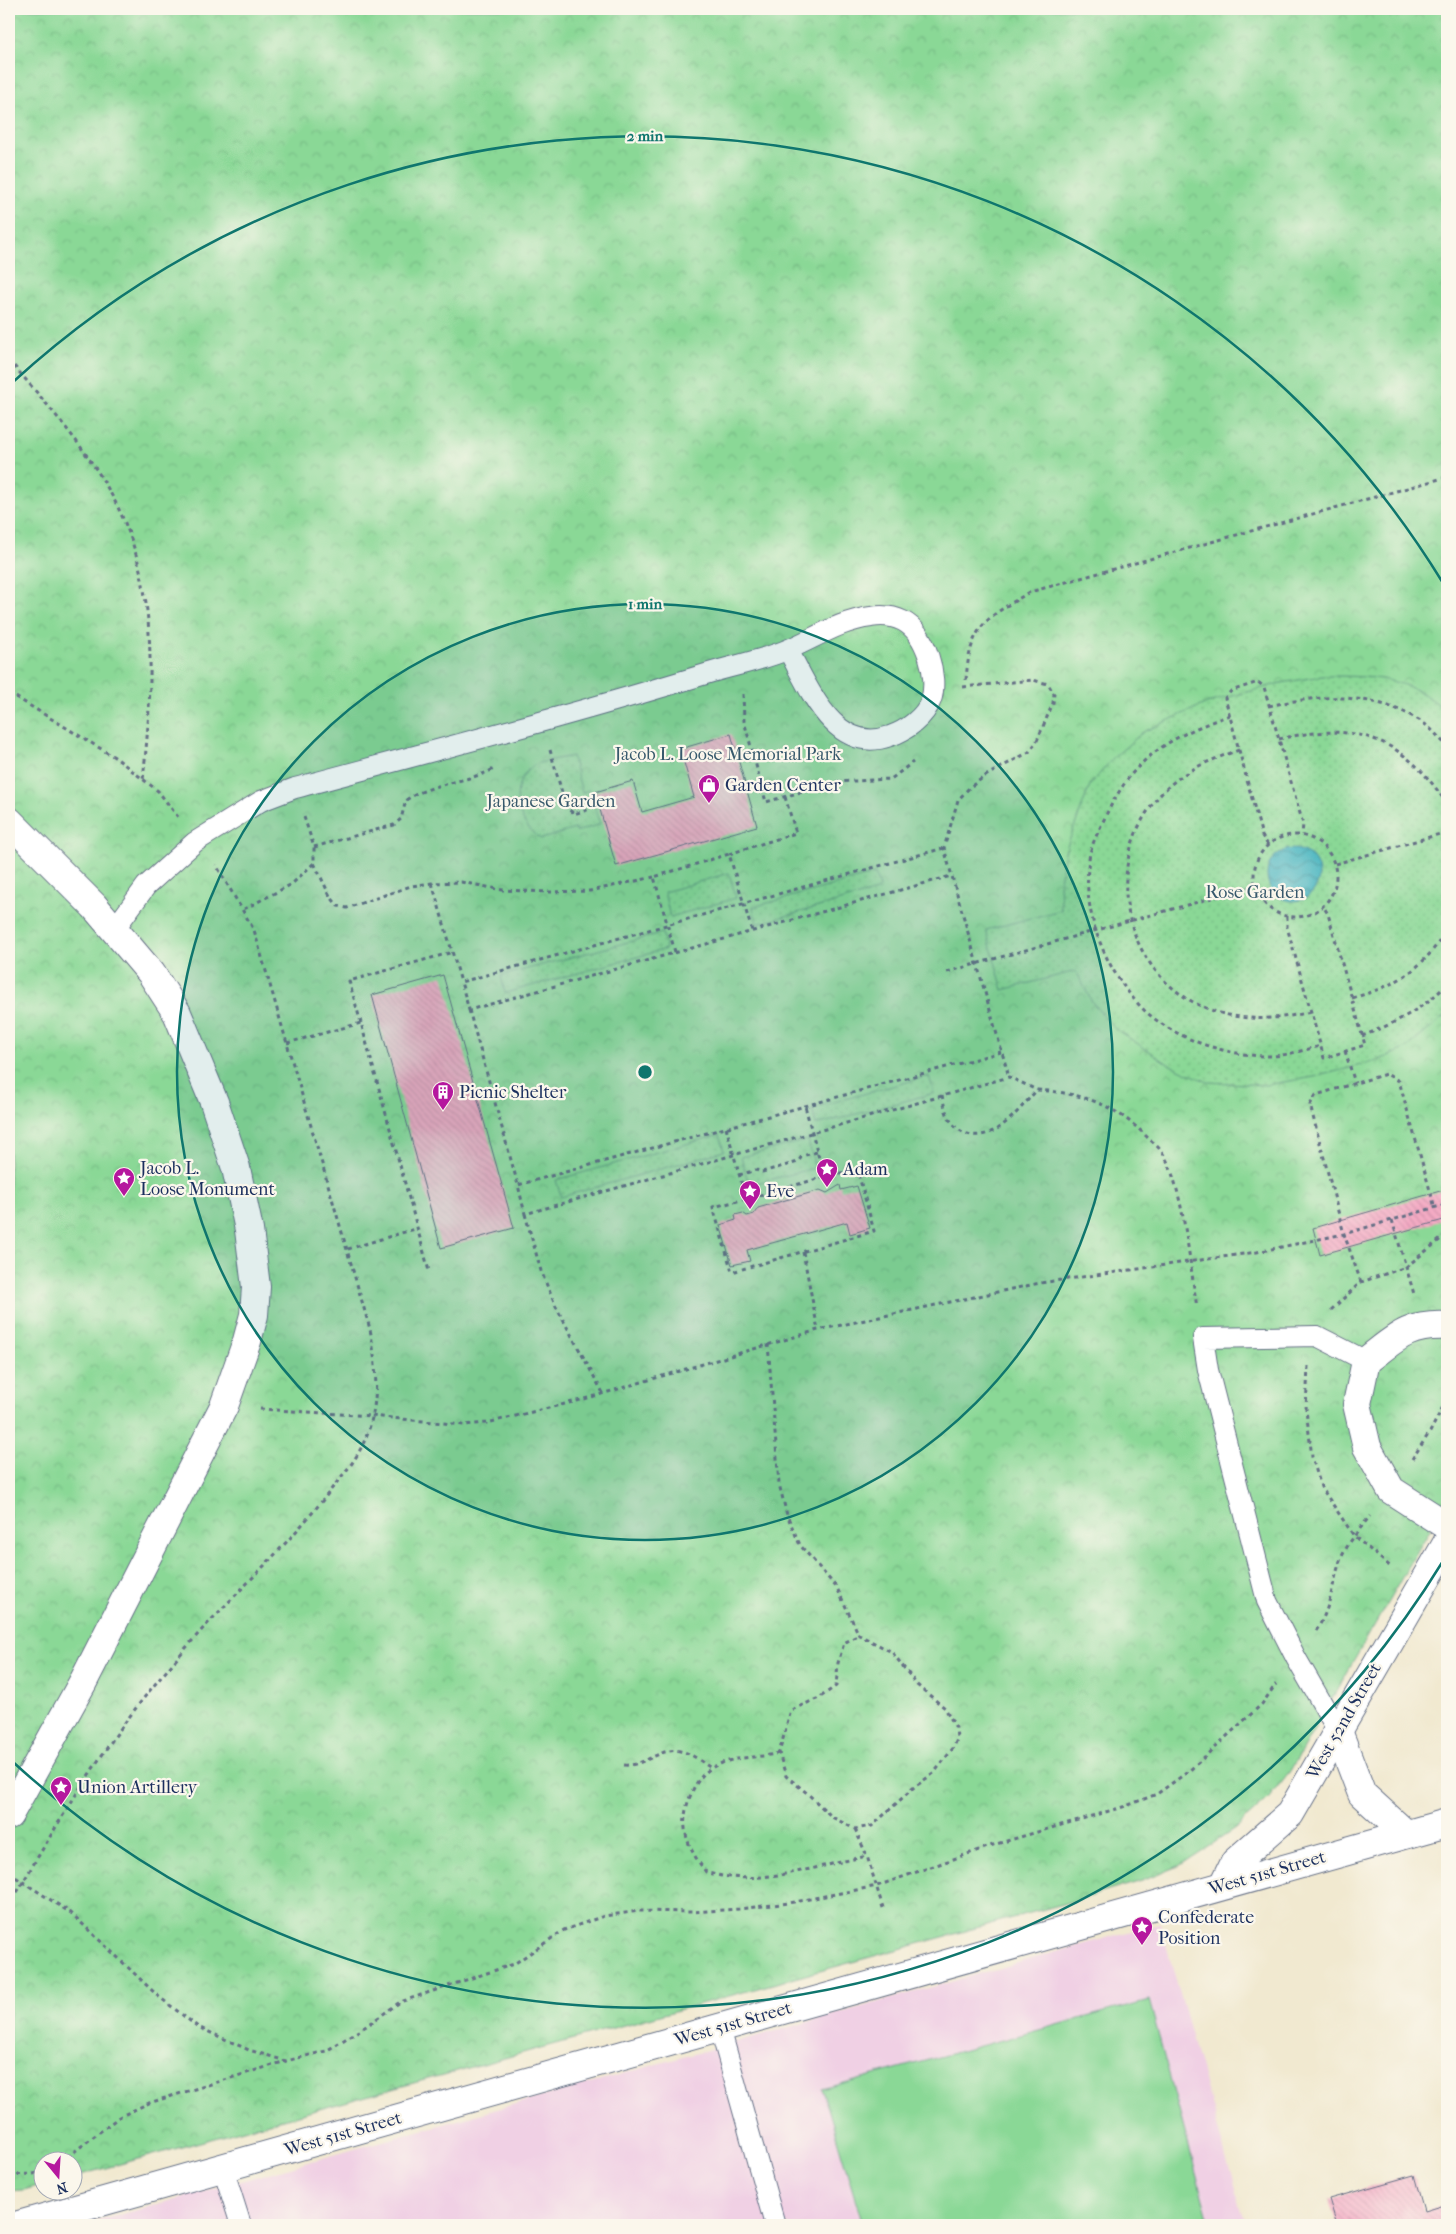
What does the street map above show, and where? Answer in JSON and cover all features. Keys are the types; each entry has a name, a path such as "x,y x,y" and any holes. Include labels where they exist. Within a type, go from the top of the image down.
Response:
{"street":[{"path":"9,822 94,906 113,931 152,973 177,1013 214,1102 236,1168 249,1230 256,1287 254,1315 248,1341 224,1406 83,1682 9,1815"},
{"path":"1435,1326 1404,1332 1366,1361 1357,1404 1367,1448 1391,1490 1447,1526"},
{"name":"West 52nd Street","path":"1224,1885 1236,1862 1290,1814 1447,1543"},
{"path":"1338,1731 1362,1794 1406,1834"},
{"name":"West 51st Street","path":"18,2225 1447,1823"}],"lane":[{"path":"113,931 146,886 195,842 261,801 295,788 625,698 788,650 834,626 869,617 887,616 905,621 919,636 928,656 933,678 931,700 922,714 902,732 883,739 865,741 837,728 815,701 788,650"},
{"path":"1338,1731 1296,1658 1267,1601 1208,1370 1203,1338 1317,1336 1366,1361"},
{"path":"720,2028 775,2225"},
{"path":"223,2168 241,2225"}],"path":[{"path":"9,360 47,405 98,472 121,513 136,554 148,612 150,684 142,780"},
{"path":"966,686 968,661 974,636 991,615 1030,592 1447,477"},
{"path":"932,690 952,691 966,686 1033,680 1048,684 1054,694 1053,703 1036,743 1029,752 970,787 958,800 944,848 1008,1077"},
{"path":"1268,845 1262,836 1225,698 1231,691 1258,682 1264,687 1303,824 1302,835"},
{"path":"744,693 744,721 766,802 836,782 891,778 914,761"},
{"path":"1269,706 1313,698 1349,697 1389,705 1423,722 1447,746"},
{"path":"1230,715 1189,730 1160,747 1135,770 1116,795 1099,830 1089,858 1088,897 1096,931 1110,964 1125,988 1145,1011 1176,1032 1225,1051 1274,1056 1321,1046"},
{"path":"1278,739 1303,734 1362,734 1386,744 1411,759 1432,781 1447,804"},
{"path":"549,748 566,807 574,814 590,809"},
{"path":"1239,750 1189,771 1168,787 1151,807 1138,830 1127,866 1124,885 1130,922 1138,943 1151,967 1170,986 1196,1003 1216,1012 1257,1020 1311,1012"},
{"path":"496,768 481,775 416,793 406,800 401,819 394,825 314,848 314,863 330,896 338,906 347,908 411,886 432,883 461,882 503,890 590,891 654,877 796,833 785,797"},
{"path":"1334,864 1447,832"},
{"path":"1287,835 1302,835 1322,845 1334,864 1335,886 1323,906 1302,916 1287,916 1267,906 1255,886 1255,864 1262,851 1268,845 1287,835"},
{"path":"461,982 944,848"},
{"path":"729,854 752,931"},
{"path":"244,909 292,884 314,863"},
{"path":"469,1010 951,876"},
{"path":"654,877 675,953"},
{"path":"432,883 453,952 541,1271 556,1307 603,1393"},
{"path":"947,972 1255,886"},
{"path":"1287,916 1287,927 1324,1058 1365,1045 1328,914 1323,906"},
{"path":"1352,998 1378,991 1400,980 1419,966 1436,949 1447,929"},
{"path":"429,1271 349,981 453,952"},
{"path":"1362,1036 1405,1017 1438,994 1447,984"},
{"path":"287,1043 360,1023"},
{"path":"1345,1051 1355,1083"},
{"path":"518,1185 1001,1052"},
{"path":"1361,1282 1344,1234 1310,1105 1316,1095 1386,1074 1398,1081 1435,1208"},
{"path":"525,1214 1008,1077 1037,1090 1068,1092 1094,1100 1117,1112 1162,1152 1172,1174 1179,1199 1203,1338"},
{"path":"942,1095 950,1120 959,1130 972,1136 992,1132 1008,1120 1037,1090"},
{"path":"805,1106 824,1177"},
{"path":"726,1127 746,1199"},
{"path":"739,1175 756,1170 762,1172 798,1162 802,1156 817,1152"},
{"path":"857,1169 874,1231 732,1272 713,1206 746,1199 857,1169"},
{"path":"224,1406 372,1416 464,1425 509,1418 603,1393 818,1330 1040,1283 1189,1263 1344,1234 1447,1204"},
{"path":"1392,1220 1406,1267 1435,1326"},
{"path":"348,1249 418,1228"},
{"path":"1406,1267 1447,1234"},
{"path":"803,1252 818,1330"},
{"path":"768,1344 778,1484 787,1515 800,1545 836,1588 859,1635 892,1652 917,1684 945,1708 956,1728 957,1738 954,1748 934,1773 913,1788 872,1826 855,1829 832,1817 786,1776 779,1753 791,1710 819,1698 836,1686 838,1663 844,1643 859,1635"},
{"path":"74,2152 119,2117 149,2103 326,2050 368,2026 400,2002 514,1964 564,1930 604,1916 639,1911 693,1912 739,1909 789,1903 877,1886 993,1845 1092,1818 1157,1794 1189,1772 1262,1704 1296,1658 1318,1627 1330,1599 1341,1560 1354,1536 1391,1490 1430,1432 1447,1399"},
{"path":"624,1765 631,1766 649,1760 665,1751 680,1751 712,1768"},
{"path":"779,1753 723,1762 697,1780 683,1818 690,1847 706,1872 721,1877 765,1877 867,1856"},
{"path":"855,1829 867,1856 884,1911"},
{"path":"9,1873 71,1913 158,1996 198,2027 249,2050 286,2061"},
{"path":"9,2175 32,2174"}],"shaded area":[{"path":"1160,1923 1245,2225 84,2225"}],"green space":[{"name":"Jacob L. Loose Memorial Park","path":"9,9 1447,9 1447,1500 1290,1771 1268,1799 1235,1829 1179,1866 1142,1881 82,2175 82,2152 32,2152 32,2188 9,2191"},
{"name":"Rose Garden","path":"1322,676 1389,680 1418,691 1433,700 1447,712 1447,1014 1407,1048 1377,1061 1314,1077 1266,1085 1208,1082 1170,1065 1114,1028 1092,1002 1076,971 1003,990 986,930 1061,910 1060,881 1065,852 1090,785 1113,758 1143,732 1207,703 1281,683"},
{"name":"Japanese Garden","path":"572,756 582,792 589,790 600,824 576,832 575,829 541,839 526,825 521,815 517,795 519,785 531,767 545,761"},
{"path":"729,873 736,898 670,917 664,892"},
{"path":"875,874 880,890 757,924 753,907"},
{"path":"662,933 666,949 505,993 501,976"},
{"path":"929,1076 934,1093 816,1125 812,1108"},
{"path":"719,1135 724,1151 561,1197 556,1180"},
{"path":"808,1140 815,1168 749,1185 741,1157"},
{"path":"1149,2000 1210,2225 863,2225 822,2089"}],"water":[{"path":"1293,849 1307,853 1315,861 1319,875 1315,889 1307,897 1293,901 1279,897 1271,889 1267,875 1271,861 1279,853"}],"building":[{"name":"Garden Center","path":"731,734 757,826 616,866 595,792 633,781 642,812 694,797 680,749"},
{"name":"Picnic Shelter","path":"443,975 514,1228 441,1248 372,995"},
{"path":"840,1185 841,1190 857,1186 870,1228 850,1234 847,1222 747,1250 750,1261 732,1265 720,1225 736,1220 735,1215 743,1213 747,1216 754,1214 758,1208 820,1190 827,1193"},
{"path":"1447,1189 1447,1219 1320,1255 1313,1228"},
{"path":"1414,2175 1424,2211 1447,2204 1447,2225 1337,2225 1329,2199"}],"place":[{"name":"Garden Center","path":"709,804"},
{"name":"Picnic Shelter","path":"443,1111"},
{"name":"Adam","path":"827,1188"},
{"name":"Jacob L. Loose Monument","path":"124,1197"},
{"name":"Eve","path":"750,1210"},
{"name":"Union Artillery","path":"61,1806"},
{"name":"Confederate Position","path":"1142,1946"}]}
